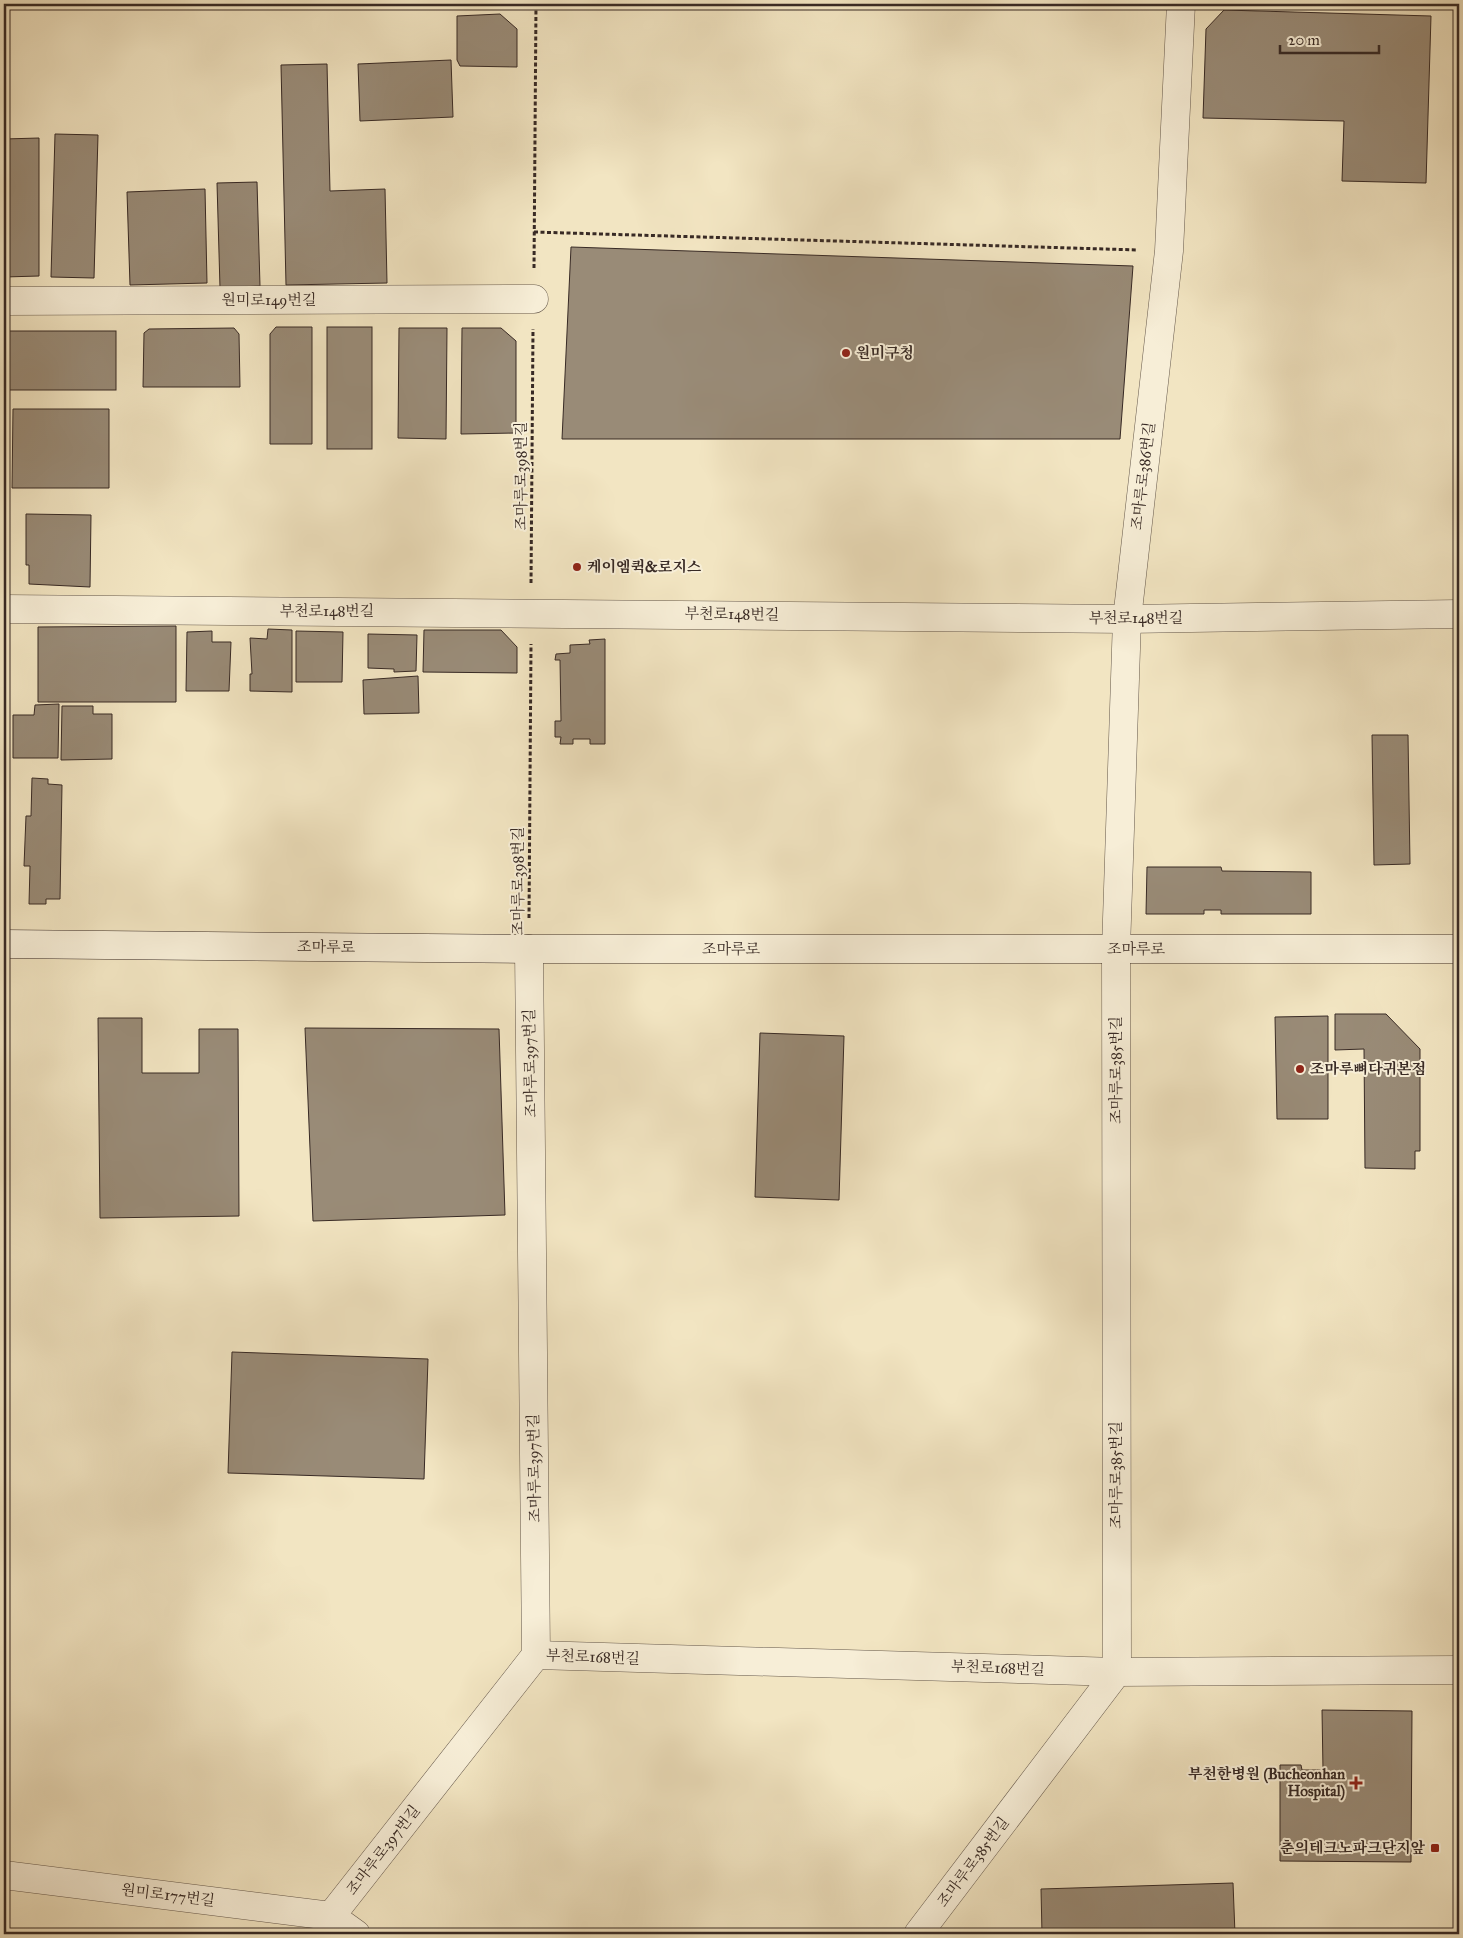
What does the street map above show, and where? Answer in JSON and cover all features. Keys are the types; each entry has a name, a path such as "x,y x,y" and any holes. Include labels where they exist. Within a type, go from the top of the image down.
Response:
{"street":[{"name":"조마루로386번길","path":"1116,949 1127,619 1169,251 1181,4"},
{"name":"원미로149번길","path":"4,300 534,299"},
{"name":"부천로148번길","path":"4,609 531,612 1127,619 1459,614"},
{"name":"조마루로","path":"4,944 528,949 1459,949"},
{"name":"조마루로397번길","path":"332,1916 536,1655 528,949"},
{"name":"조마루로385번길","path":"918,1934 1117,1672 1116,949"},
{"name":"부천로168번길","path":"536,1655 1117,1672 1459,1670"},
{"name":"원미로177번길","path":"4,1875 332,1916"},
{"path":"332,1916 356,1934"}],"path":[{"name":"조마루로398번길","path":"528,949 536,4"},
{"path":"534,232 1169,251"}],"building":[{"path":"1224,10 1431,16 1426,183 1342,181 1344,121 1203,118 1206,29"},
{"path":"500,14 517,29 517,67 460,66 457,60 457,16"},
{"path":"451,60 453,117 360,121 358,64"},
{"path":"327,64 330,191 385,189 387,283 286,285 281,65"},
{"path":"55,134 98,135 94,278 51,277"},
{"path":"39,138 39,276 4,277 4,139"},
{"path":"257,182 260,286 220,288 217,183"},
{"path":"205,189 207,283 130,285 127,192"},
{"name":"원미구청","path":"571,247 1133,266 1120,439 562,439"},
{"path":"276,327 312,327 312,444 270,444 270,334"},
{"path":"327,327 372,327 372,449 327,449"},
{"path":"234,328 239,334 240,387 143,387 144,333 149,329"},
{"path":"399,328 447,328 446,439 398,438"},
{"path":"462,328 501,328 516,341 516,433 461,434"},
{"path":"4,331 116,331 116,390 4,390"},
{"path":"13,409 109,409 109,488 12,488"},
{"path":"4,514 7,514 8,565 4,566"},
{"path":"26,514 91,515 90,587 29,584 29,565 26,565"},
{"path":"176,626 176,702 38,702 38,627"},
{"path":"268,629 292,630 292,692 250,691 250,674 252,674 250,638 267,639"},
{"path":"424,630 501,630 517,647 517,673 423,672"},
{"path":"212,631 212,642 231,642 229,691 186,691 187,632"},
{"path":"296,631 343,632 342,682 296,682"},
{"path":"368,634 417,635 416,671 394,672 394,669 368,668"},
{"path":"605,639 605,744 590,744 590,739 573,739 573,744 560,744 561,737 555,737 555,721 561,721 560,660 555,660 556,654 570,653 570,645 590,644 589,640"},
{"path":"418,676 419,713 364,714 363,680"},
{"path":"59,704 58,758 13,758 13,715 34,715 35,705"},
{"path":"62,706 93,706 93,714 112,714 112,759 61,760"},
{"path":"1372,735 1408,735 1410,864 1374,865"},
{"path":"32,778 48,779 48,784 62,785 60,899 46,899 46,904 29,904 30,866 24,866 26,816 31,816"},
{"path":"1147,867 1221,867 1222,871 1311,872 1311,914 1221,914 1221,910 1204,910 1204,914 1146,914"},
{"path":"1335,1014 1386,1014 1420,1049 1420,1151 1415,1151 1415,1169 1365,1168 1364,1049 1335,1050"},
{"path":"1328,1016 1328,1119 1277,1119 1275,1017"},
{"path":"98,1018 142,1018 142,1073 199,1073 199,1029 238,1029 239,1216 100,1218"},
{"path":"305,1028 499,1029 505,1215 313,1221"},
{"path":"760,1033 844,1036 839,1200 755,1197"},
{"path":"232,1352 428,1359 424,1479 228,1473"},
{"path":"1322,1710 1412,1711 1411,1862 1280,1861 1280,1765 1301,1765 1302,1770 1323,1770"},
{"path":"1233,1883 1235,1934 1042,1934 1041,1889"}],"place":[{"name":"원미구청","path":"846,353"},
{"name":"케이엠퀵&로지스","path":"577,567"},
{"name":"조마루뼈다귀본점","path":"1300,1069"},
{"name":"부천한병원 (Bucheonhan Hospital)","path":"1356,1783"},
{"name":"춘의테크노파크단지앞","path":"1435,1848"}]}
